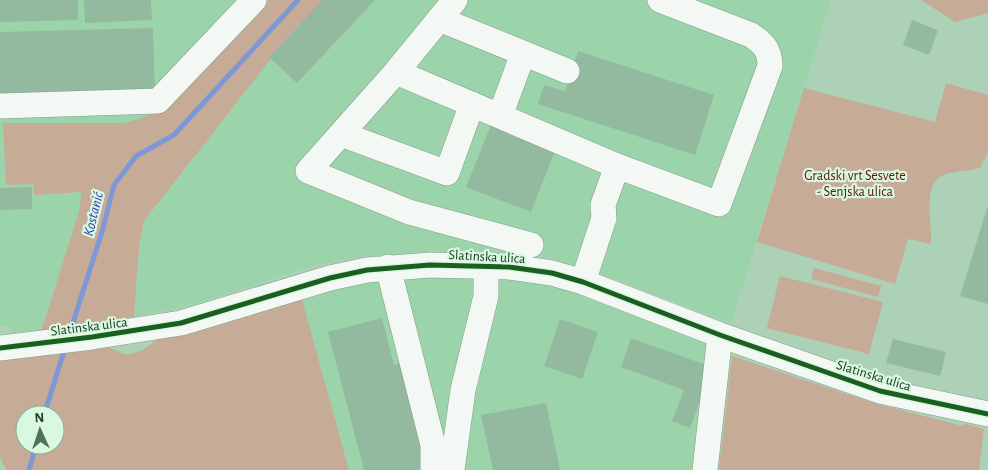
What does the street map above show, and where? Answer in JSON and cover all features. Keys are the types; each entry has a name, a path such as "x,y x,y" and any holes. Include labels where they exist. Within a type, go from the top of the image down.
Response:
{"street":[{"path":"0,106 158,101 254,0"},
{"path":"454,0 396,72 308,171 409,212 531,245"},
{"path":"396,72 617,166 719,204 770,66 770,55 764,44 751,35 660,0"},
{"path":"438,20 567,72"},
{"path":"500,116 524,54"},
{"path":"340,134 447,173 472,104"},
{"path":"575,280 589,215 603,205 617,166"},
{"name":"Slatinska ulica","path":"3,341 42,343 181,323 330,278 388,267 430,264 486,265 534,270 575,280 720,335 880,391 988,414"},
{"path":"452,470 463,390 486,296 486,265"},
{"path":"388,267 434,445 433,470"},
{"path":"705,470 720,335"}],"shaded area":[{"path":"0,0 268,0 217,56 162,108 143,118 124,123 33,184 34,195 81,191 80,208 41,332 15,335 7,326 0,326"},
{"path":"323,0 831,0 731,324 609,277 540,256 497,254 371,255 341,260 313,266 192,305 134,317 139,247 144,221 269,61"},
{"path":"370,276 538,277 732,349 719,470 349,470 301,296"}],"green space":[{"path":"268,0 323,0 269,61 144,221 139,247 134,317 41,332 80,208 81,192 34,195 33,184 6,185 3,123 124,123 143,118 162,108 217,56"},
{"path":"921,0 988,0 988,13 955,22"},
{"name":"Gradski vrt Sesvete - Senjska ulica","path":"946,83 988,95 988,152 980,168 946,174 938,178 930,194 931,244 908,239 895,284 757,242 804,88 935,122"},
{"path":"814,268 881,286 878,297 811,279"},
{"path":"780,276 883,302 869,354 767,328"},
{"path":"301,296 349,470 6,470 0,457 0,359 106,346 126,355 141,351 164,335"},
{"path":"732,356 877,404 963,426 964,423 984,429 979,470 719,470"}],"building":[{"path":"0,0 78,0 78,20 0,22"},
{"path":"84,0 151,0 152,20 85,23"},
{"path":"323,0 375,0 297,83 269,57"},
{"path":"912,20 938,30 929,55 903,45"},
{"path":"153,28 155,93 0,97 0,32"},
{"path":"578,51 714,95 695,155 538,104 544,85 565,91"},
{"path":"491,125 555,151 531,212 466,187"},
{"path":"32,187 32,209 0,210 0,188"},
{"path":"988,205 988,304 960,296"},
{"path":"382,318 394,365 400,363 427,464 423,470 364,470 328,332"},
{"path":"560,319 598,332 582,379 544,366"},
{"path":"631,338 706,365 702,396 690,428 672,421 684,390 621,367"},
{"path":"893,339 946,352 940,376 886,363"},
{"path":"546,403 560,470 493,470 481,415"}],"waterway":[{"name":"Kostanić","path":"70,332 102,232 114,185 136,156 174,135 298,0"},
{"name":"Kostanić","path":"47,405 65,348"},
{"name":"Kostanić","path":"29,470 33,455"}],"cycle path":[{"path":"0,348 92,337 181,323 330,278 367,270 430,265 509,267 552,273 583,282 720,335 880,391 988,414"}]}
